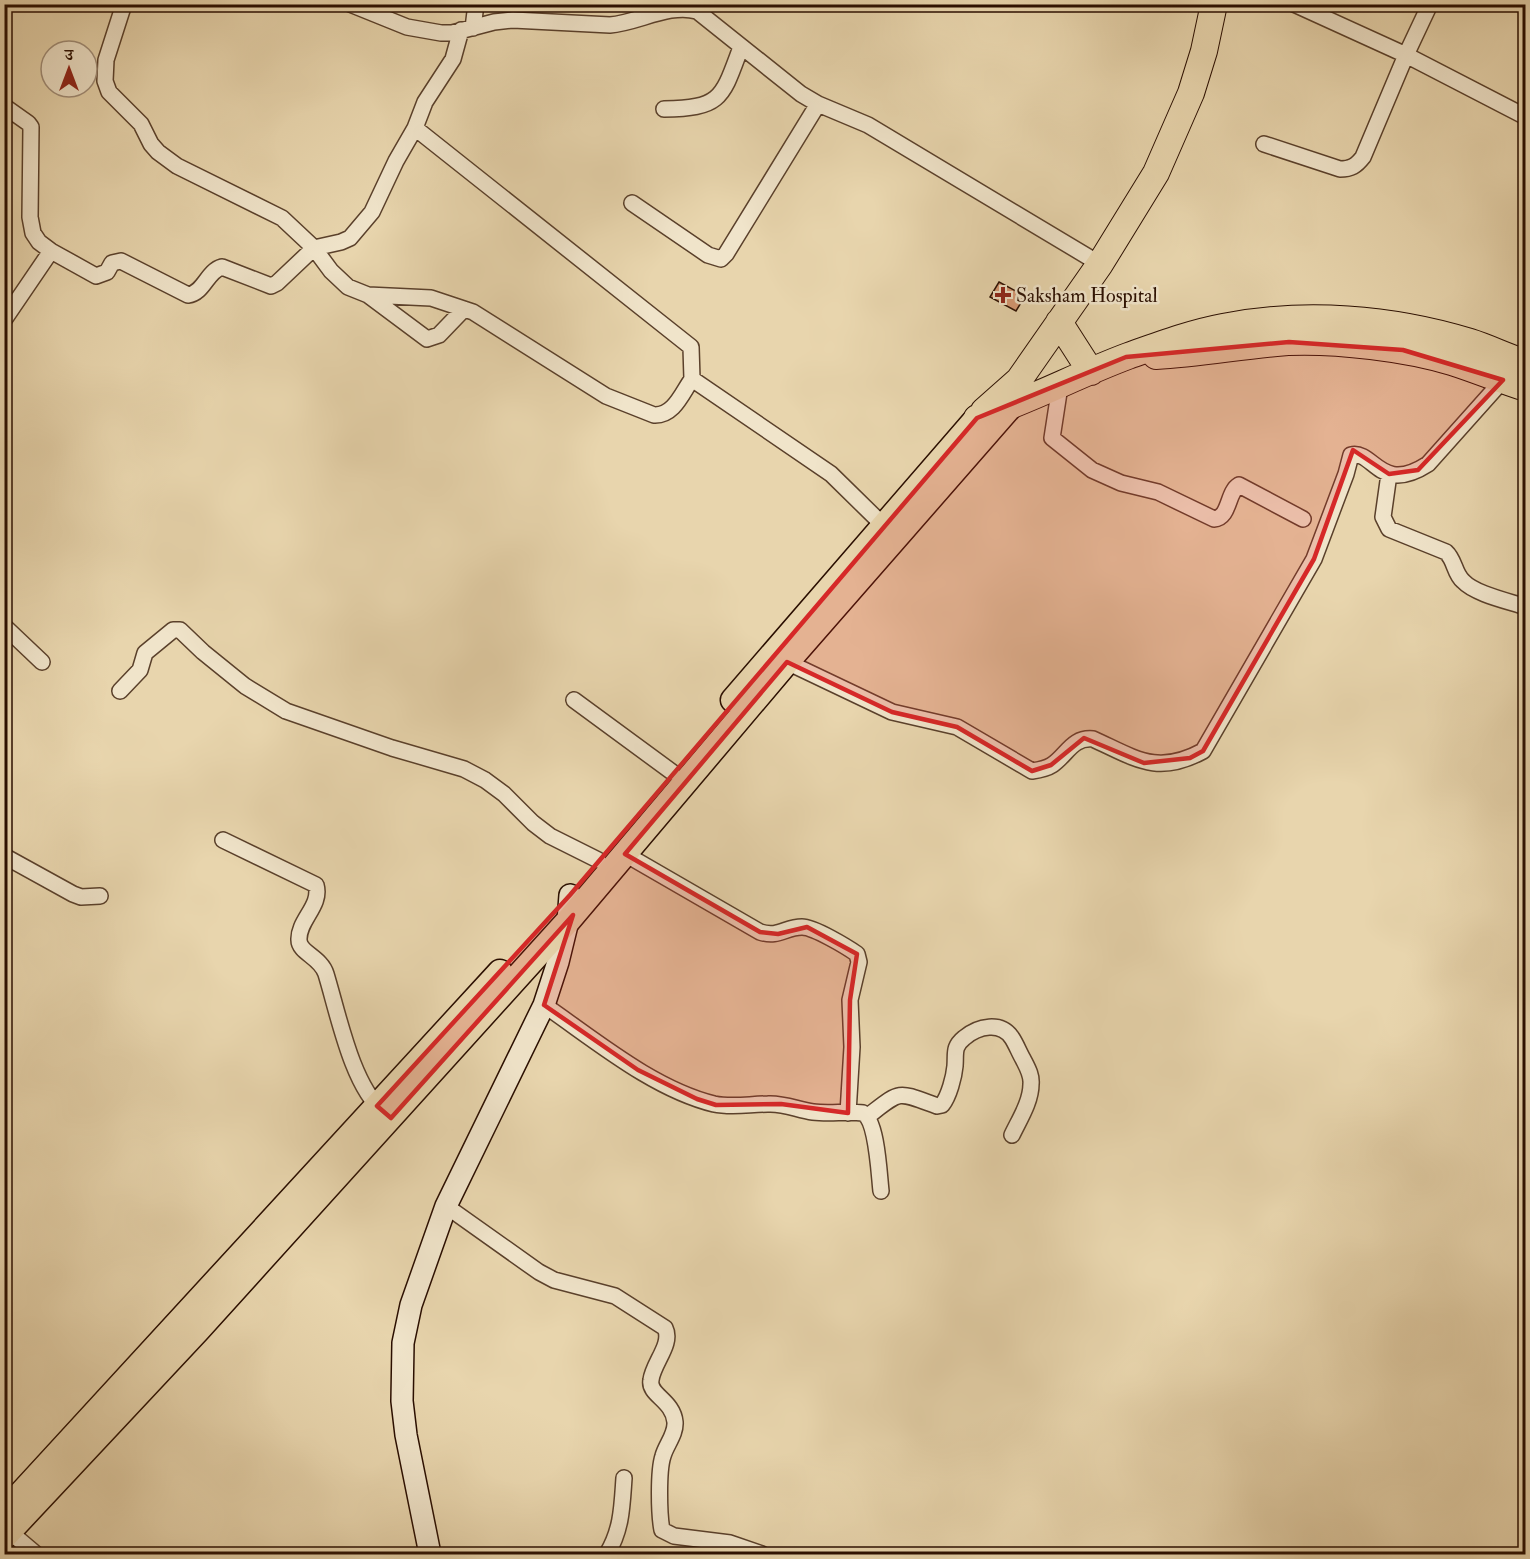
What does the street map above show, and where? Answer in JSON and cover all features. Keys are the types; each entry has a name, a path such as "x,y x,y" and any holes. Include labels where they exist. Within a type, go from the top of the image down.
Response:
{"highway":[{"path":"977,418 1019,380 1100,264 1152,181 1176,132 1204,51 1214,4"},
{"path":"977,418 1010,407 1126,357 1176,339 1224,327 1287,319 1339,319 1397,325 1470,342 1526,363"},
{"path":"1059,322 1091,372"},
{"path":"1126,357 1189,354 1289,342 1339,344 1403,350 1451,362 1514,384"}],"main road":[{"path":"6,1527 384,1112 568,921 787,662 1010,407 1019,380"},
{"path":"384,1112 883,525 977,418"},
{"path":"430,1554 406,1435 401,1370 403,1343 411,1305 447,1206 544,1005 568,921 570,895"}],"street":[{"path":"350,4 407,27 441,33 513,20 626,24 685,6 704,16 801,94 818,104 868,125 1100,264"},
{"path":"4,106 31,127 30,226 39,242 51,251 96,276 107,272 112,263 121,261 188,295 197,291 214,271 222,267 271,286 314,248 350,238 372,212 396,161 415,128 425,102 453,59 476,4"},
{"path":"1294,4 1406,55 1526,117"},
{"path":"1264,144 1340,169 1353,168 1363,157 1430,4"},
{"path":"124,5 106,60 105,81 110,92 141,124 151,144 158,152 177,166 282,218 314,248 331,271 348,287 368,295 427,339 439,335 465,309"},
{"path":"664,109 692,109 712,102 727,83 741,47"},
{"path":"632,203 708,255 721,259 818,104"},
{"path":"368,295 419,296 443,301 473,312 606,396 648,413 661,415 672,409 692,379 691,347 415,128"},
{"path":"4,320 51,251"},
{"path":"692,379 831,474 883,525"},
{"path":"787,662 892,712 957,727 1032,771 1052,765 1075,742 1084,738 1093,739 1144,763 1170,763 1190,758 1203,751 1314,559 1351,454 1358,454 1389,474 1409,473 1428,464 1514,384"},
{"path":"1060,386 1052,438 1084,466 1120,483 1158,492 1214,519 1223,515 1235,488 1239,485 1303,519"},
{"path":"1389,474 1383,517 1389,529 1440,549 1450,556 1460,578 1470,587 1526,607"},
{"path":"4,626 42,662"},
{"path":"120,691 140,670 145,653 173,630 180,630 220,666 265,700 307,719 464,770 485,780 550,836 598,860"},
{"path":"574,700 672,772"},
{"path":"223,840 316,885 318,895 300,932 299,943 301,948 323,965 359,1082 384,1112"},
{"path":"625,854 760,932 778,934 794,928 807,927 857,954 859,963 850,1000 852,1047 848,1113"},
{"path":"4,855 73,894 81,897 100,896"},
{"path":"544,1005 638,1070 697,1099 716,1105 781,1104 802,1110 863,1113 868,1116 872,1128 881,1191"},
{"path":"868,1116 895,1096 902,1094 937,1106 942,1105 946,1100 955,1067 954,1050 966,1036 986,1026 998,1028 1011,1036 1029,1072 1032,1084 1029,1099 1012,1135"},
{"path":"447,1206 539,1272 554,1280 615,1296 664,1328 666,1342 650,1380 652,1389 672,1409 675,1420 674,1431 662,1460 660,1520 662,1530 674,1536 730,1543 762,1554"},
{"path":"607,1554 617,1536 624,1478"},
{"path":"6,1527 36,1554"}],"highlighted area":[{"path":"1289,342 1403,350 1503,380 1418,470 1389,474 1353,450 1314,559 1203,751 1190,758 1144,763 1084,738 1051,765 1032,771 957,727 892,712 787,662 625,854 760,932 778,934 807,927 857,954 850,1000 848,1113 781,1104 716,1105 697,1099 638,1070 544,1005 573,915 391,1118 377,1106 570,895 977,418 1126,357"}],"building":[{"path":"999,282 1025,296 1016,311 990,297"}],"place":[{"name":"Saksham Hospital","path":"1003,295"}]}
